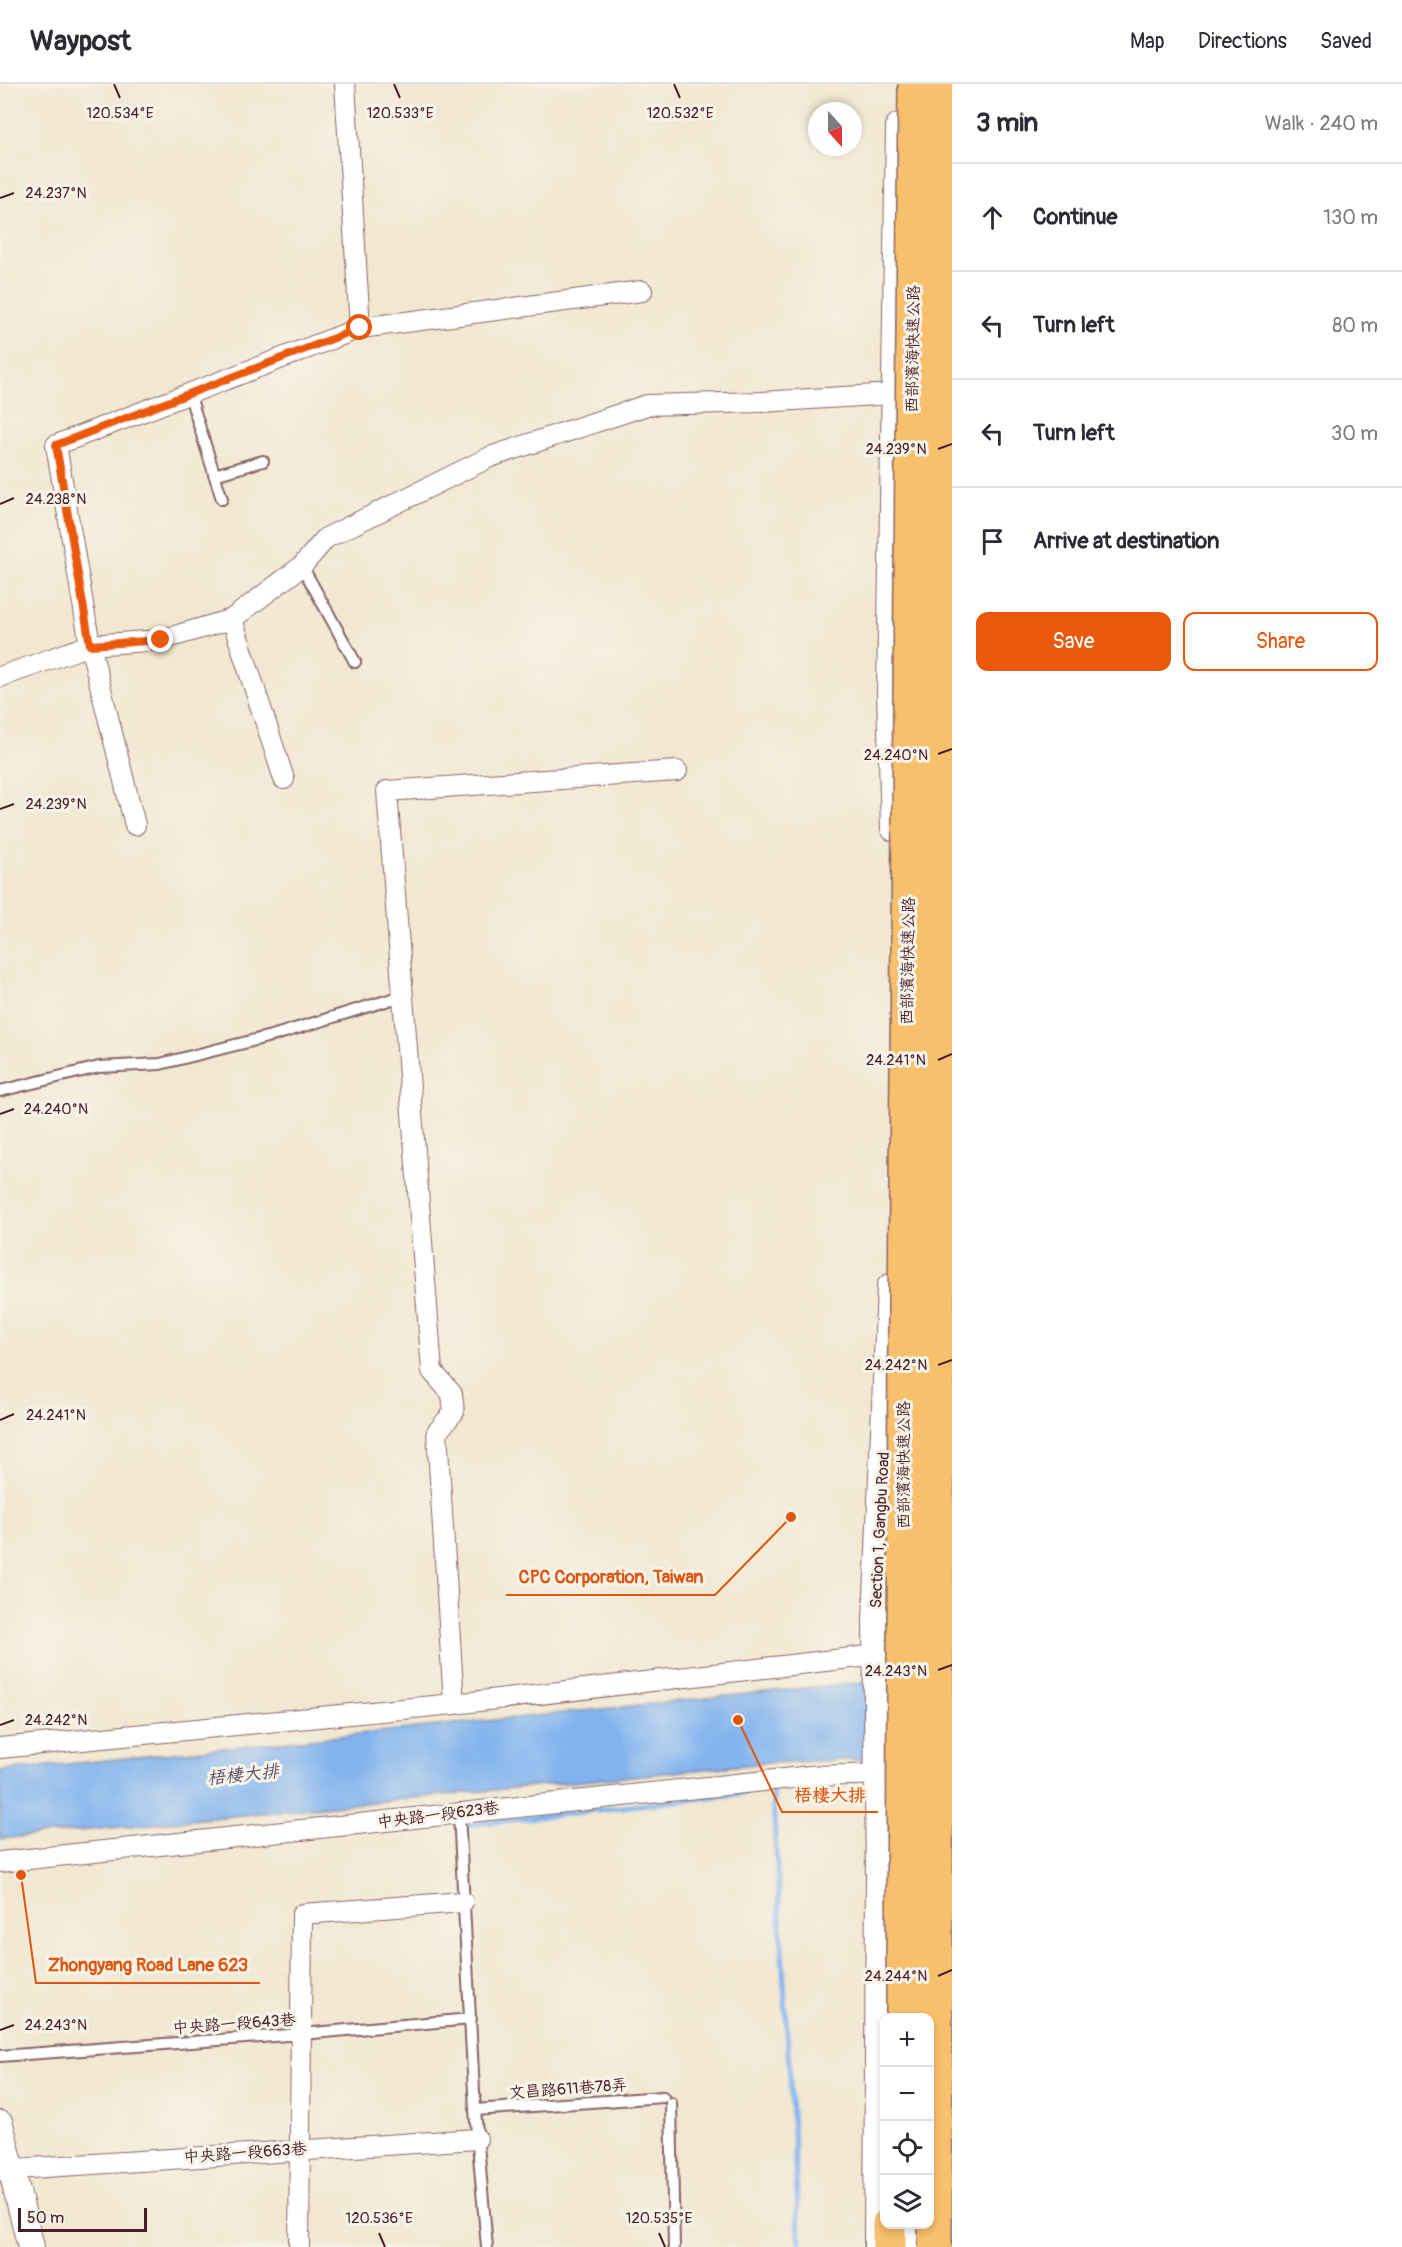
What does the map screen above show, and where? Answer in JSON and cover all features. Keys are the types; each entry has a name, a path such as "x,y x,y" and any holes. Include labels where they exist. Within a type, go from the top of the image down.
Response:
{"highway":[{"name":"西部濱海快速公路","path":"903,2013 904,1309 915,84"},
{"name":"西部濱海快速公路","path":"935,2247 938,1303 948,84"},
{"path":"938,1303 947,1358 952,1421"},
{"path":"890,2013 892,1406 894,1354 904,1309"},
{"path":"949,2247 952,1967"},
{"path":"889,2229 889,2247"},
{"path":"903,2229 903,2247"}],"street":[{"path":"345,84 360,328"},
{"name":"Section 1, Gangbu Road","path":"877,2247 879,1875 876,1621 890,1262 894,845 890,693 899,84"},
{"path":"135,825 90,645 56,445 360,328 642,291"},
{"path":"0,677 90,645 161,640 232,619 302,566 326,538 490,457 647,405 760,402 893,394"},
{"path":"893,429 952,430"},
{"path":"232,619 284,779"},
{"name":"Section 1, Gangbu Road","path":"891,632 927,789"},
{"name":"Section 1, Gangbu Road","path":"918,2013 921,1263 927,789 952,680"},
{"path":"454,1704 437,1432 454,1412 452,1394 432,1371 419,1180 402,996 387,791 677,771"},
{"path":"894,845 952,849"},
{"path":"890,1262 952,1263"},
{"path":"876,1621 952,1618"},
{"path":"0,1748 454,1704 877,1655"},
{"name":"中央路一段623巷","path":"0,1862 811,1776 876,1773 952,1774"},
{"path":"299,2247 302,1914 463,1902"},
{"path":"0,2124 6,2170 32,2247"},
{"name":"中央路一段663巷","path":"6,2170 477,2139"},
{"path":"917,2247 918,2229"}],"lane":[{"path":"189,393 222,499"},
{"path":"214,475 263,461"},
{"path":"302,566 355,662"},
{"path":"0,1091 99,1067 160,1064 275,1035 402,996"},
{"path":"459,1814 475,2110 487,2247"},
{"name":"中央路一段643巷","path":"0,2056 471,2019"},
{"name":"文昌路611巷78弄","path":"475,2110 667,2100 674,2247"}],"water":[{"path":"952,1673 952,1756 765,1763 0,1839 0,1771"}],"waterway":[{"path":"772,1785 800,2247"},
{"path":"466,1825 745,1793"}],"place":[{"name":"CPC Corporation, Taiwan","path":"791,1517"},
{"name":"梧棲大排","path":"738,1720"},
{"name":"Zhongyang Road Lane 623","path":"21,1875"}],"route":[{"path":"161,640 90,645 56,445 360,328"}]}
